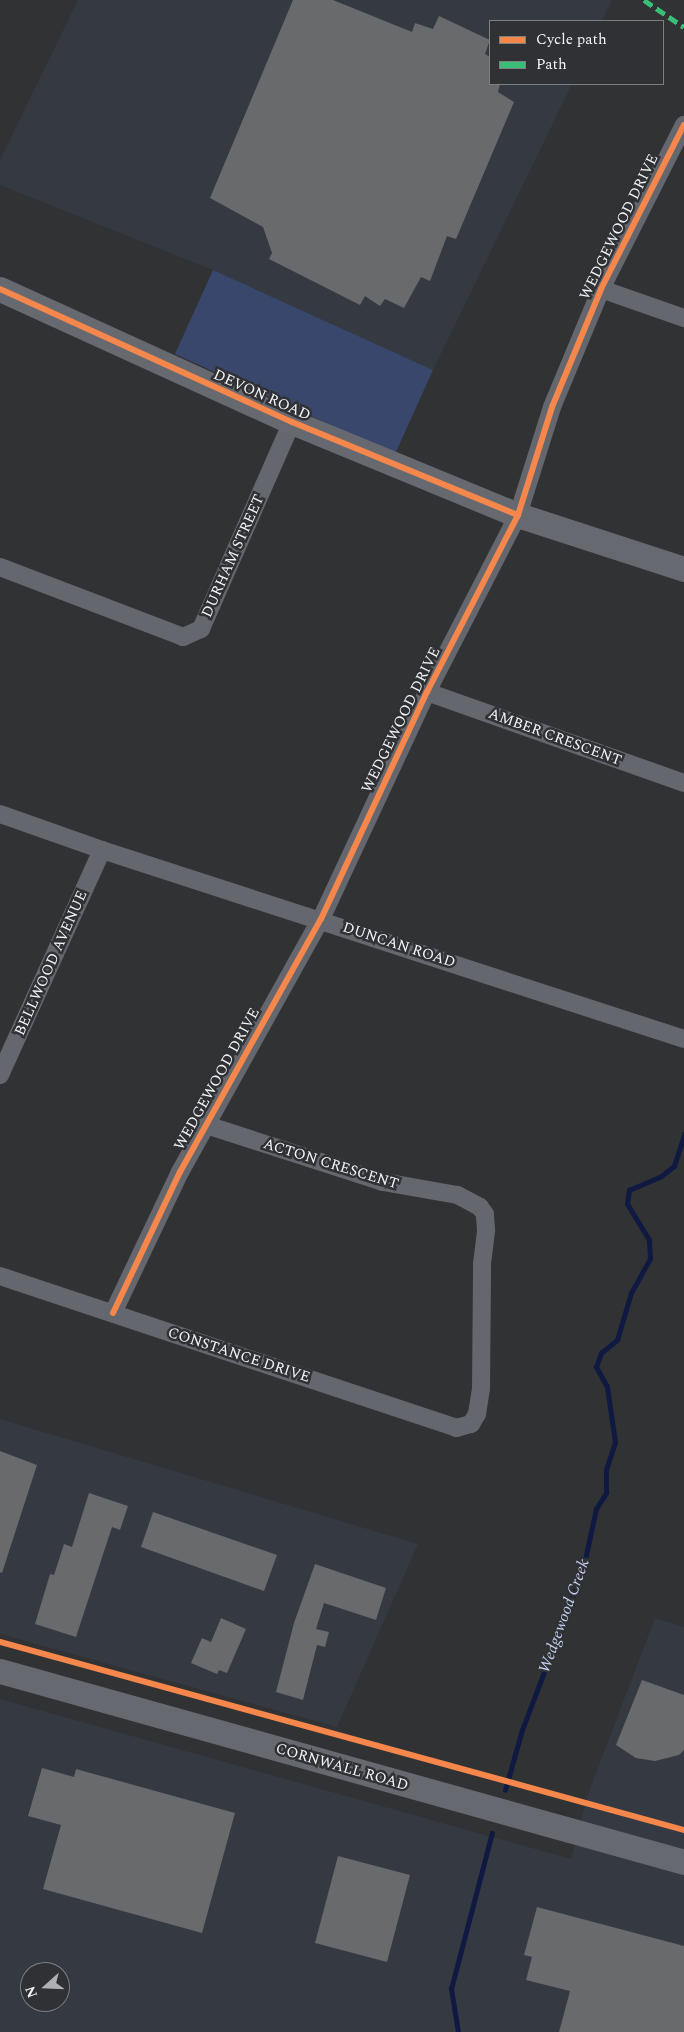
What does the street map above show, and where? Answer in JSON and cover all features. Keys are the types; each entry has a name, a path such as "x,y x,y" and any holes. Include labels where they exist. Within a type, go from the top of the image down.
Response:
{"street":[{"name":"WEDGEWOOD DRIVE","path":"113,1313 206,1125 321,919 427,692 518,515 552,407 601,289 684,125"},
{"name":"DEVON ROAD","path":"0,289 292,422 518,515 684,569"},
{"path":"601,289 684,318"},
{"name":"DURHAM STREET","path":"0,567 183,637 201,629 292,422"},
{"name":"AMBER CRESCENT","path":"427,692 684,783"},
{"name":"DUNCAN ROAD","path":"0,814 102,850 321,919 684,1040"},
{"name":"BELLWOOD AVENUE","path":"0,1075 5,1051 102,850"},
{"name":"ACTON CRESCENT","path":"206,1125 382,1182 457,1195 480,1207 485,1214 486,1230 482,1264 480,1404 474,1419"},
{"name":"CONSTANCE DRIVE","path":"0,1276 456,1428 471,1424 474,1419"},
{"name":"CORNWALL ROAD","path":"0,1671 684,1862"}],"shaded area":[{"path":"78,0 612,0 602,20 489,20 489,85 572,85 433,370 213,270 0,185 0,160"},
{"path":"213,270 433,370 395,454 175,354"},
{"path":"0,1419 418,1544 337,1727 0,1634"},
{"path":"655,1618 684,1627 684,2032 0,2032 0,1699 571,1859 588,1794"}],"building":[{"path":"293,0 333,0 412,32 415,23 433,29 439,16 489,40 485,54 489,56 489,85 500,85 498,92 514,102 456,239 447,236 430,281 421,277 404,308 385,299 380,306 365,296 360,305 269,259 272,253 263,227 210,198"},
{"path":"0,1451 37,1465 2,1573 0,1572"},
{"path":"89,1493 128,1506 120,1530 112,1527 76,1637 35,1624 50,1574 54,1575 64,1544 72,1547"},
{"path":"153,1512 277,1555 264,1591 141,1547"},
{"path":"315,1564 386,1588 376,1620 324,1603 316,1629 329,1632 325,1647 317,1645 303,1700 276,1692 294,1623"},
{"path":"221,1618 246,1629 227,1673 219,1670 217,1674 191,1663 202,1638 211,1642"},
{"path":"642,1680 684,1695 684,1750 679,1755 655,1761 636,1758 616,1745"},
{"path":"42,1768 74,1777 76,1769 235,1813 202,1933 43,1889 61,1825 28,1816"},
{"path":"338,1856 410,1875 387,1962 315,1943"},
{"path":"537,1907 684,1946 684,2032 559,2032 570,1991 526,1980 532,1957 524,1955"}],"waterway":[{"name":"Wedgewood Creek","path":"505,1790 522,1730 583,1569 596,1509 606,1493 606,1470 615,1442 607,1387 596,1367 601,1353 617,1340 631,1293 650,1259 649,1240 627,1204 629,1190 660,1177 674,1166 684,1135"},
{"name":"Wedgewood Creek","path":"458,2032 451,1989 492,1833"}],"marked path":[{"path":"644,0 684,27"}],"cycle path":[{"path":"113,1313 180,1172 321,919 427,692 518,515 552,407 601,289 684,125"},
{"path":"0,289 292,422 518,515"},
{"path":"0,1642 684,1830"}]}
